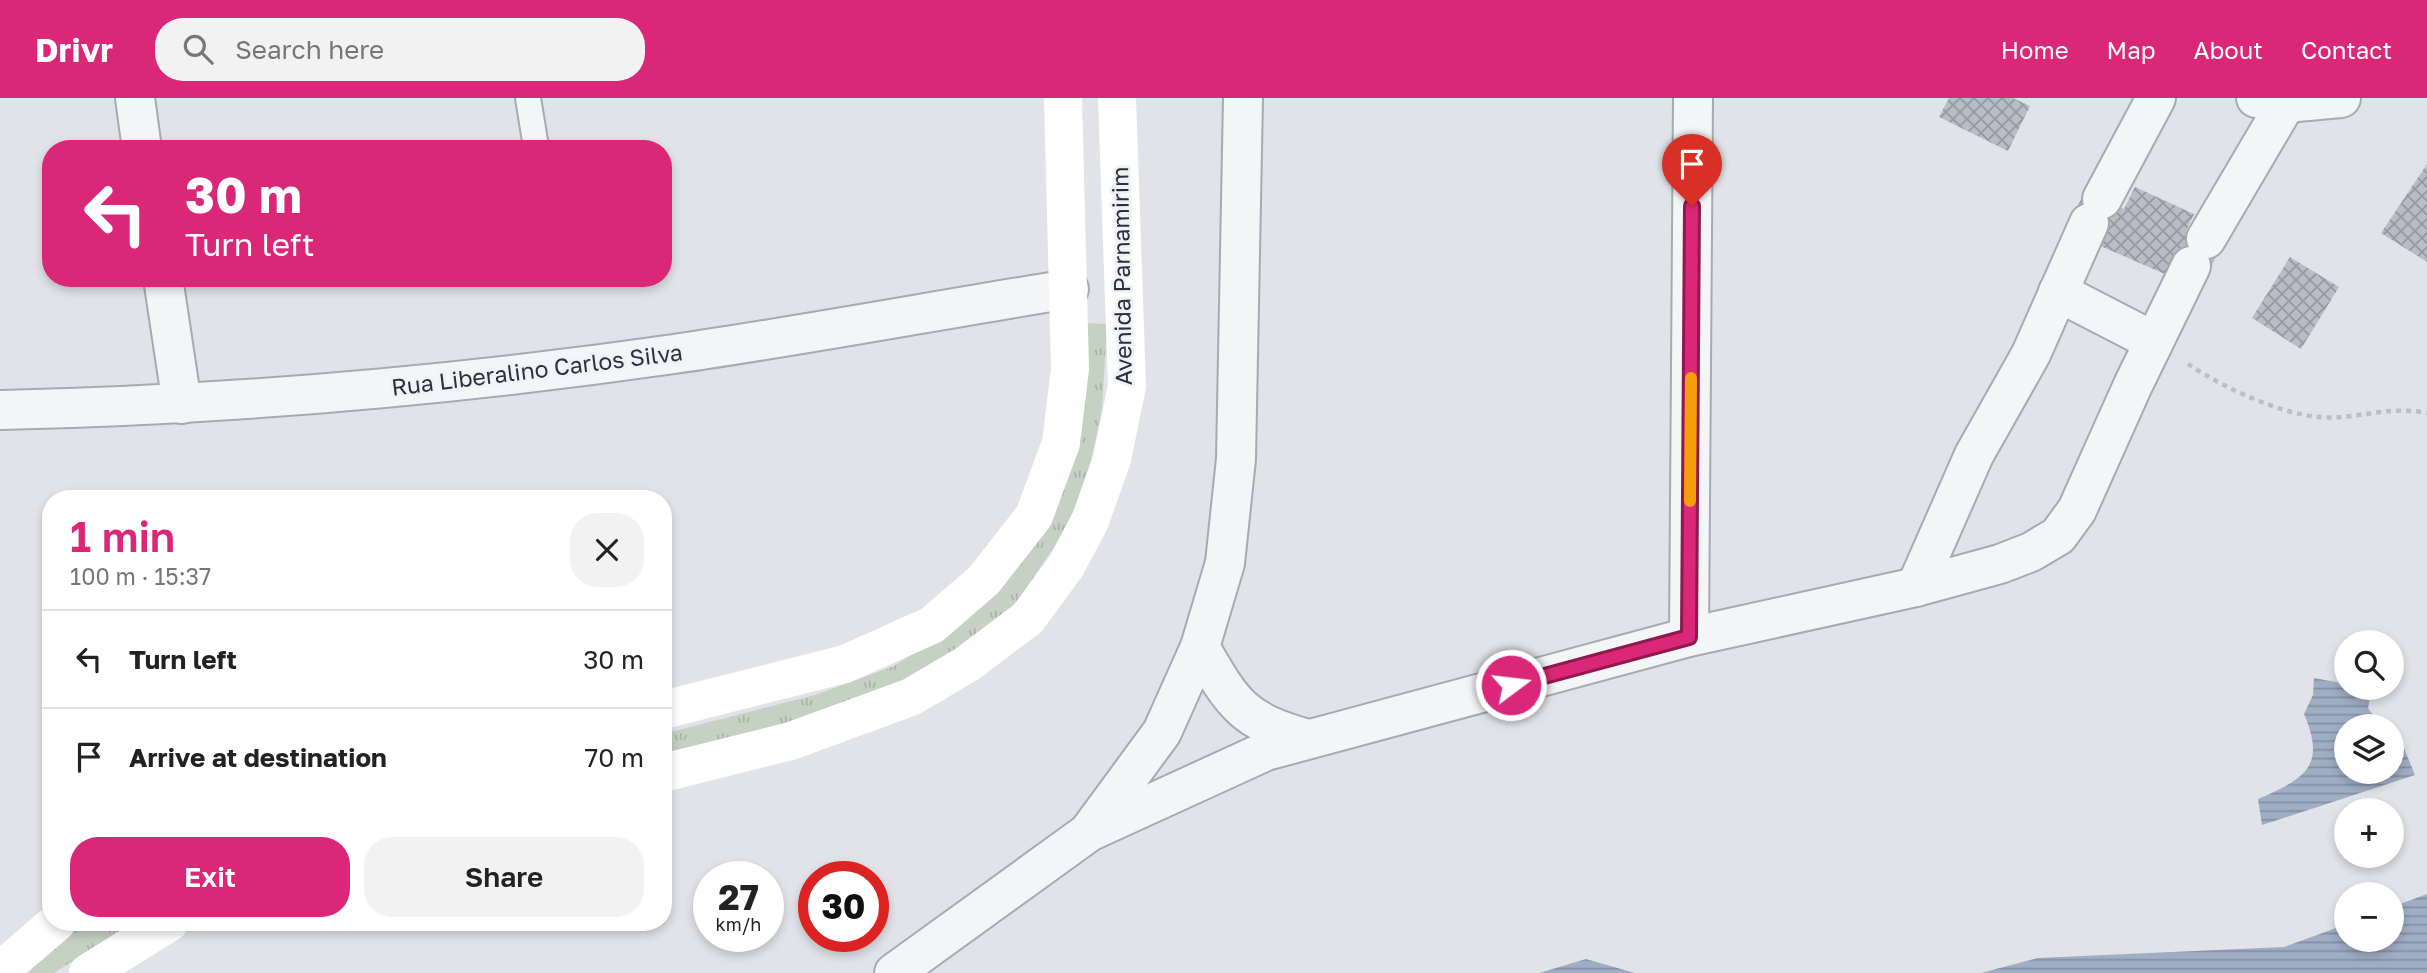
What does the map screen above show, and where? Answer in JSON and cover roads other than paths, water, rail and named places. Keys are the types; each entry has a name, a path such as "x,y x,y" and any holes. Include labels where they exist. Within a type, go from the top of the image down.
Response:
{"street":[{"path":"135,98 141,140"},
{"path":"672,708 845,663 932,625 985,580 1034,516 1061,443 1069,369 1063,98"},
{"name":"Avenida Parnamirim","path":"672,771 791,741 911,697 967,664 1028,618 1066,566 1090,521 1112,459 1127,386 1117,98"},
{"path":"1089,832 1162,732 1200,647 1224,563 1236,459 1243,98"},
{"path":"1689,637 1693,98"},
{"path":"1916,587 1954,507 1974,456 2031,354 2095,211 2156,98"},
{"path":"894,973 1089,832 1266,751 1689,637 1916,587 2000,564 2031,552 2058,536 2077,510 2153,341 2271,101 2341,98"},
{"path":"164,287 182,404"},
{"name":"Rua Liberalino Carlos Silva","path":"0,410 182,404 401,387 675,354 1069,289"},
{"path":"2059,292 2153,341"},
{"path":"1954,507 1954,523 1965,541 1978,554 2000,564"},
{"path":"1200,647 1224,689 1242,711 1269,728 1308,739"},
{"path":"0,971 47,931"},
{"path":"88,973 156,931"}],"lane":[{"path":"528,98 536,140"}],"water":[{"path":"2314,678 2334,682 2334,700 2370,700 2368,708 2372,714 2334,714 2334,784 2387,784 2345,798 2334,798 2334,801 2262,825 2258,799 2299,777 2312,759 2311,732 2304,714 2313,695"},
{"path":"2404,748 2415,775 2404,779"},
{"path":"2427,894 2427,973 1981,973 2038,958 2284,947 2334,929 2334,952 2404,952 2404,903"},
{"path":"1586,959 1635,973 1539,973"}]}
